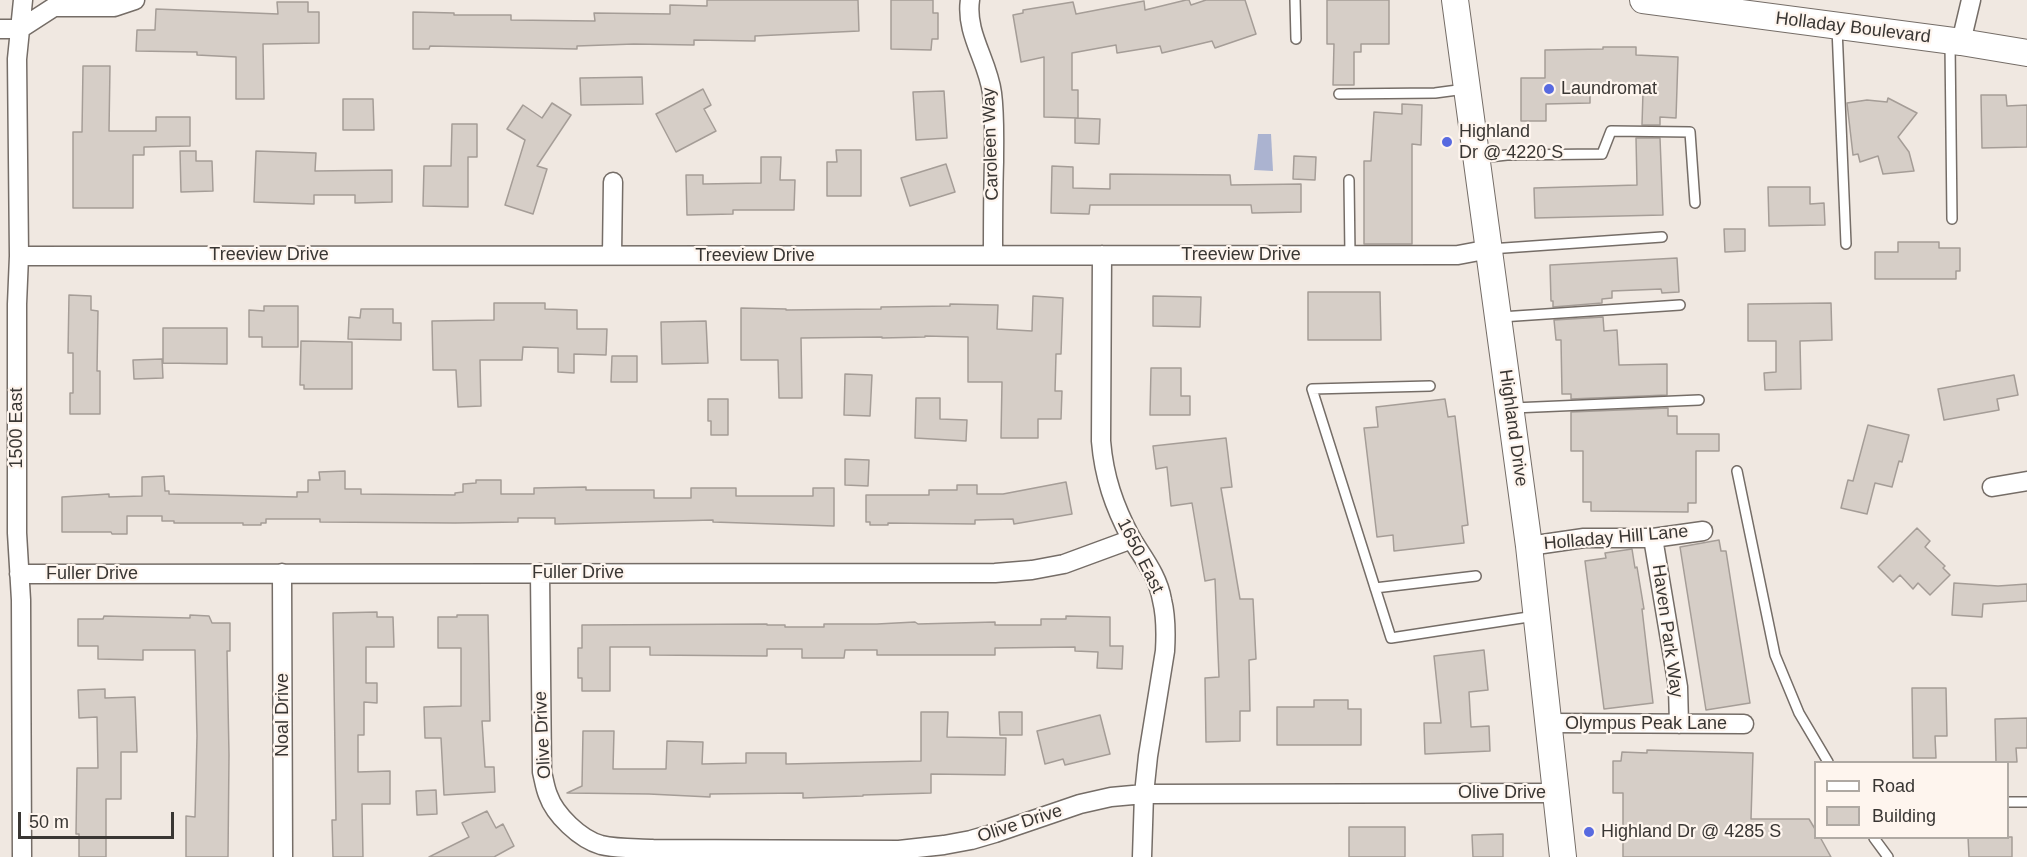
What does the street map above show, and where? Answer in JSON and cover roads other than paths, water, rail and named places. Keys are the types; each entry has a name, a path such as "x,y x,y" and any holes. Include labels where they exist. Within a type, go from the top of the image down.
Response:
{"main road":[{"name":"Highland Drive","path":"1455,0 1529,546 1563,857"},
{"name":"Holladay Boulevard","path":"1643,0 1738,7 1837,26 1956,41 2027,53"}],"street":[{"name":"1500 East","path":"22,857 21,600 8,304 19,256 17,59 23,0"},
{"path":"0,29 20,29 54,7 114,7 135,0"},
{"name":"Caroleen Way","path":"970,0 968,10 970,22 988,74 992,93 994,119 993,255"},
{"path":"1956,41 1971,0"},
{"path":"612,255 613,182"},
{"name":"Treeview Drive","path":"19,256 1458,255 1490,249"},
{"name":"1650 East","path":"1102,255 1101,441 1104,471 1116,509 1152,571 1162,598 1166,627 1166,651 1144,794 1142,857"},
{"path":"1992,487 2027,481"},
{"name":"Holladay Hill Lane","path":"1529,546 1584,538 1653,538 1703,531"},
{"name":"Haven Park Way","path":"1653,538 1678,687 1679,724"},
{"name":"Fuller Drive","path":"19,574 995,573 1032,570 1064,564 1132,539"},
{"name":"Noal Drive","path":"282,573 283,857"},
{"name":"Olive Drive","path":"540,573 542,772 548,797 563,818 579,833 599,844 653,853 899,850 971,840 995,834 1080,804 1111,797 1144,794 1556,793"},
{"name":"Olympus Peak Lane","path":"1549,723 1744,724"}],"lane":[{"path":"1295,0 1296,39"},
{"path":"1837,26 1846,244"},
{"path":"1952,219 1956,41"},
{"path":"1339,94 1435,93 1467,88"},
{"path":"1477,158 1507,155 1602,154 1611,131 1690,132 1695,204"},
{"path":"1349,180 1350,255"},
{"path":"1490,249 1662,237"},
{"path":"1499,318 1680,305"},
{"path":"1430,386 1312,389 1391,638 1537,616"},
{"path":"1511,408 1699,400"},
{"path":"1737,471 1775,655 1799,713 1827,761"},
{"path":"1375,588 1476,576"},
{"path":"2009,802 2027,802"},
{"path":"1875,839 1888,857"}],"place":[{"name":"Laundromat","path":"1549,89"},
{"name":"Highland Dr @ 4220 S","path":"1447,142"},
{"name":"Highland Dr @ 4285 S","path":"1589,832"}]}
